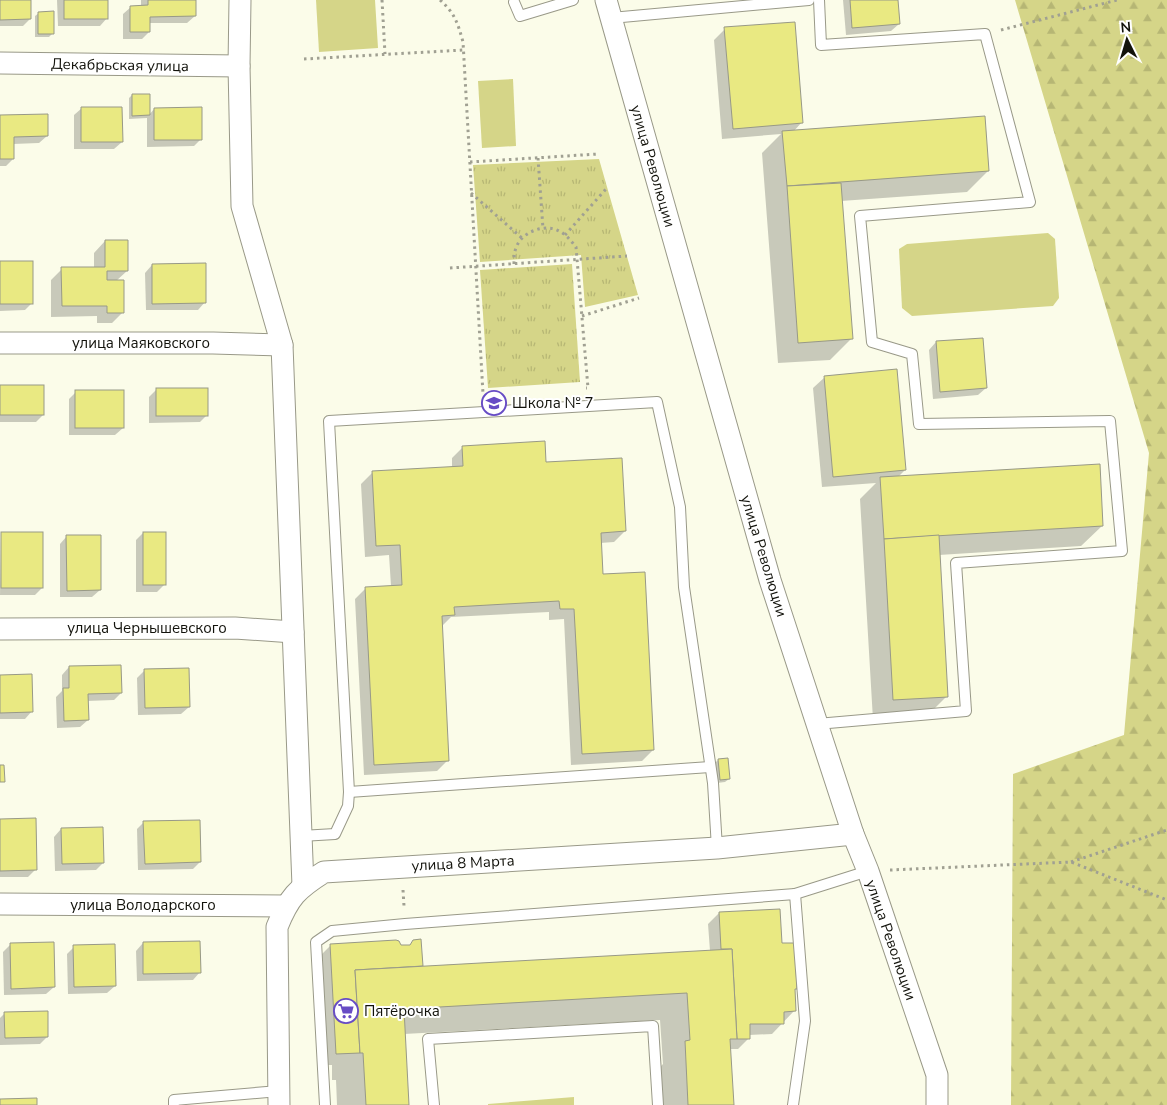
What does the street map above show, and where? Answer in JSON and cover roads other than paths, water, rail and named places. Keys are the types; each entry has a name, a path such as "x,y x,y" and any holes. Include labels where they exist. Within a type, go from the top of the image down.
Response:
{"street":[{"path":"240,0 239,66 242,206 282,345 303,886"},
{"name":"улица Революции","path":"609,9 770,580 853,834 868,871 937,1075 938,1105"},
{"name":"Декабрьская улица","path":"0,63 239,66"},
{"name":"улица Маяковского","path":"0,343 213,343 282,345"},
{"name":"улица Чернышевского","path":"0,629 235,628 293,632"},
{"name":"улица 8 Марта","path":"279,1098 277,928 285,906 303,886 324,872 717,848 853,834"},
{"name":"улица Володарского","path":"0,904 285,906"}],"lane":[{"path":"514,2 520,16 573,0"},
{"path":"609,9 809,0"},
{"path":"817,724 966,711 956,563 1122,551 1110,421 919,424 912,354 872,342 860,216 1030,202 985,34 821,45 819,0"},
{"path":"301,836 335,834 348,806 349,792 329,420 657,402 680,507 684,586 710,767 717,848"},
{"path":"349,792 710,767"},
{"path":"325,1105 316,942 332,931 794,894 868,871"},
{"path":"793,1105 805,1021 794,894"},
{"path":"434,1105 428,1039 653,1026 658,1105"},
{"path":"174,1105 174,1100 279,1098"}],"place":[{"name":"Школа № 7","path":"494,403"},
{"name":"Пятёрочка","path":"346,1011"}]}
